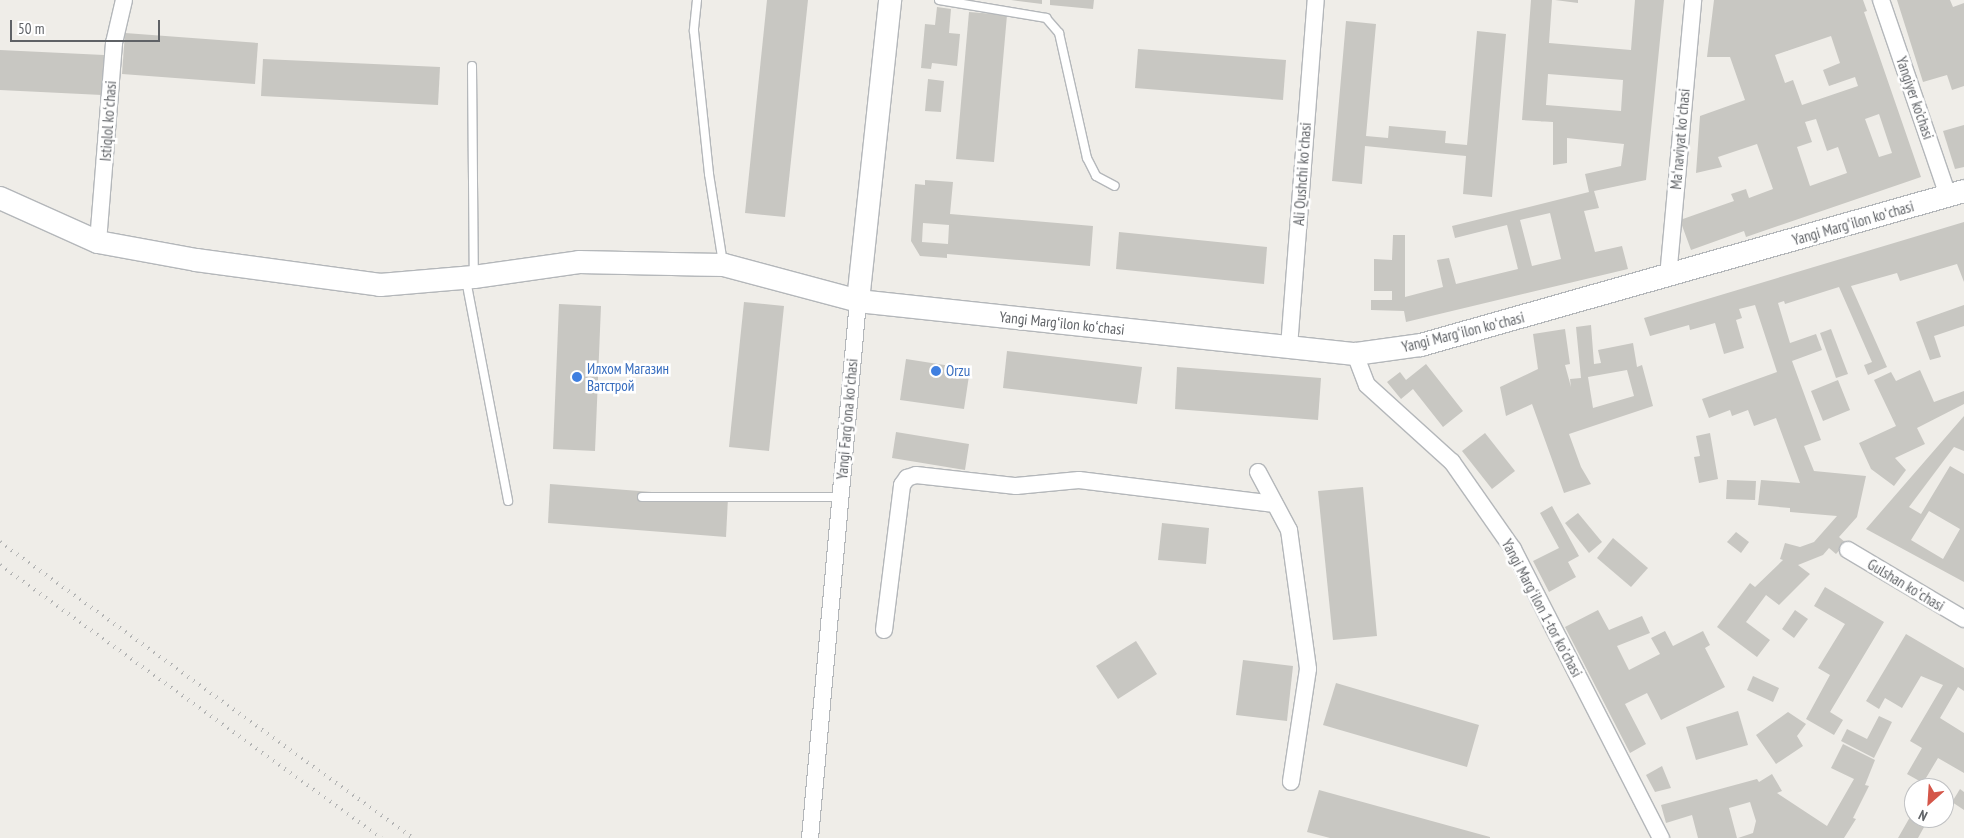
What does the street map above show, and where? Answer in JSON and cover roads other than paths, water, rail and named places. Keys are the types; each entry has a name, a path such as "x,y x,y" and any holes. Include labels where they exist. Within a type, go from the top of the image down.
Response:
{"main road":[{"name":"Yangi Fargʻona koʻchasi","path":"858,301 890,0"},
{"name":"Yangi Margʻilon koʻchasi","path":"0,198 98,242 196,260 380,285 470,277 579,262 724,264 858,301 1355,354 1421,345 1668,277 1956,193"}],"street":[{"name":"Istiqlol koʻchasi","path":"98,242 114,43 124,0"},
{"name":"Ali Qushchi koʻchasi","path":"1289,347 1316,0"},
{"name":"Maʻnaviyat koʻchasi","path":"1668,277 1693,0"},
{"name":"Yangiyer ko'chasi","path":"1881,0 1956,193"},
{"name":"Yangi Fargʻona koʻchasi","path":"810,838 858,301"},
{"name":"Yangi Margʻilon 1-tor koʼchasi","path":"1355,354 1367,384 1452,462 1513,549 1661,838"},
{"path":"1258,472 1288,530 1308,669 1291,782"},
{"path":"884,630 902,485 907,478 916,475 1016,486 1079,480 1275,504"},
{"name":"Gulshan koʻchasi","path":"1848,550 1964,619"}],"lane":[{"path":"697,0 695,40 709,174 724,264"},
{"path":"939,0 1046,18 1059,34 1087,158 1096,176 1114,186"},
{"path":"472,66 470,277 508,501"},
{"path":"642,497 840,497"}],"railway":[{"path":"0,542 413,838"},
{"path":"0,565 381,838"}],"place":[{"name":"Orzu","path":"936,371"},
{"name":"Илхом Магазин Ватстрой","path":"577,377"}]}
